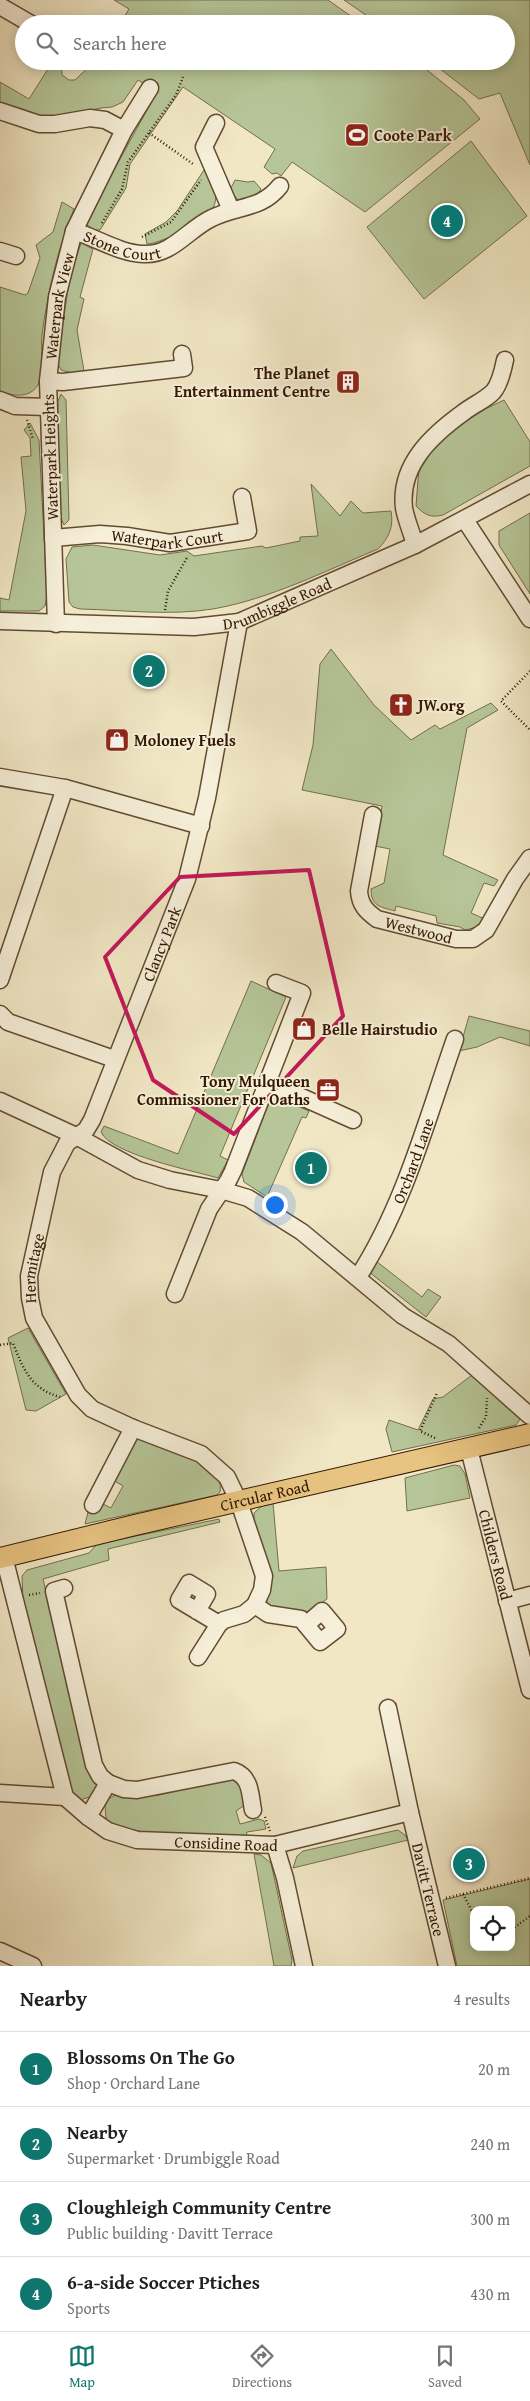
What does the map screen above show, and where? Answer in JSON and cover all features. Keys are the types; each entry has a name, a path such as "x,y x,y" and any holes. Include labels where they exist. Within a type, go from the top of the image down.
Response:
{"main road":[{"name":"Circular Road","path":"2,1558 135,1524 239,1502 530,1434"}],"street":[{"path":"0,6 16,15"},
{"name":"Stone Court","path":"150,88 124,130 74,230 98,230 126,252 145,254 165,251 211,218 231,210 258,204 271,198 280,186"},
{"path":"0,112 39,124 55,124 90,118 105,120 124,130"},
{"path":"216,123 204,147 208,170 231,210"},
{"name":"Waterpark View","path":"48,381 57,297 74,230"},
{"name":"Waterpark Heights","path":"56,624 47,407 48,381 63,382 184,368 182,354"},
{"path":"415,545 404,508 404,486 410,465 427,443 449,423 494,391 503,371 505,360"},
{"path":"0,400 15,406 47,407"},
{"name":"Drumbiggle Road","path":"0,621 194,627 239,622 415,545 530,484"},
{"name":"Waterpark Court","path":"53,538 100,534 170,543 248,531 242,497"},
{"path":"465,520 530,619"},
{"name":"Clancy Park","path":"78,1136 92,1120 114,1059 187,879 202,826 239,622"},
{"path":"0,777 65,788 202,826"},
{"path":"0,980 65,788"},
{"name":"Westwood","path":"373,815 359,891 360,902 367,912 377,919 456,939 473,939 486,930 515,879 530,858"},
{"path":"175,1294 209,1209 233,1171 302,993 276,983"},
{"path":"0,1014 8,1022 114,1059"},
{"name":"Orchard Lane","path":"358,1277 375,1250 410,1167 455,1040"},
{"path":"268,1082 353,1120"},
{"path":"0,1101 78,1136 138,1170 170,1180 221,1190 248,1198 302,1232 403,1316 449,1344 530,1416"},
{"name":"Hermitage","path":"78,1136 67,1143 52,1172 29,1276 30,1298 34,1318 78,1395 92,1409 133,1428 201,1454 227,1477 239,1502 264,1576 262,1590 255,1605"},
{"path":"93,1505 133,1428"},
{"name":"Childers Road","path":"469,1449 530,1690"},
{"path":"0,1793 64,1798 14,1598 2,1558"},
{"path":"59,1589 94,1765 100,1776 108,1783 124,1789 137,1790 234,1771 242,1774 247,1779 253,1810"},
{"path":"507,1601 530,1595"},
{"path":"198,1657 224,1620 244,1614 255,1605 268,1614 301,1619 307,1624"},
{"path":"197,1611 220,1624"},
{"name":"Davitt Terrace","path":"388,1708 410,1812 447,1966"},
{"path":"88,1818 108,1783"},
{"name":"Considine Road","path":"64,1798 88,1818 108,1831 137,1840 275,1845 285,1878 304,1966"},
{"path":"275,1845 410,1812"},
{"path":"0,1951 33,1966"}],"path":[{"path":"98,230 122,189 128,162 176,95 183,76"},
{"path":"133,236 141,238 171,222 208,170 199,168 149,133"},
{"path":"98,230 110,227"},
{"path":"165,626 165,604 168,591 191,552 190,540"},
{"path":"530,671 501,701 530,730"},
{"path":"0,1346 12,1343 21,1364 36,1386 68,1399 78,1395"},
{"path":"436,1393 420,1431 438,1439"},
{"path":"477,1430 486,1416"},
{"path":"14,1598 59,1589"},
{"path":"432,1902 530,1878"},
{"path":"463,1894 470,1907"},
{"path":"515,1927 530,1916"}],"highlighted area":[{"path":"309,870 343,1016 234,1134 153,1080 105,957 180,877"}],"green space":[{"path":"114,0 328,0 349,15 125,15 129,9"},
{"path":"344,0 530,0 530,165 500,93 479,99 442,70 515,70 515,15 366,15"},
{"name":"Coote Park","path":"47,70 62,70 62,75 69,80 75,80 86,70 427,70 464,100 480,119 365,212 292,162 281,176 277,173 272,174 264,167 275,149 183,87 130,164 126,188 100,230 95,230 87,225 88,217 157,92 138,80 123,102 112,107 58,117 37,116 0,102 0,82 29,99"},
{"path":"471,141 527,216 424,299 367,227"},
{"path":"204,170 211,181 215,194 216,199 212,209 186,229 154,243 147,244 145,234 166,222 177,211"},
{"path":"235,180 254,181 261,189 251,198 238,200 230,190"},
{"path":"62,202 74,209 58,255 47,304 42,335 42,374 38,385 30,393 15,395 5,393 0,391 0,287 25,295 28,293 40,258 36,245 53,232"},
{"path":"81,243 93,249 80,297 84,299 77,330 84,371 72,373 61,370 57,362 70,276"},
{"path":"61,394 66,400 69,520 64,525 60,515 57,483 58,401"},
{"path":"504,400 530,442 530,466 443,515 431,516 422,512 416,506 419,467 443,438 479,412"},
{"path":"30,423 39,440 47,595 45,606 39,611 0,611 0,598 9,600 26,511 21,457 31,456 30,438 24,430"},
{"path":"311,484 340,516 351,501 363,513 391,511 391,527 382,545 378,549 276,591 213,609 163,612 80,609 73,607 69,602 66,559 72,547 93,545 160,555 187,551 194,556 262,546 266,548 300,541 300,537 318,536"},
{"path":"530,513 530,594 499,545 499,531"},
{"path":"331,649 374,705 411,740 435,725 440,729 491,703 498,710 467,728 443,855 498,880 494,886 484,883 471,913 485,919 477,927 465,930 460,927 437,923 436,916 396,906 395,911 377,905 371,895 371,889 384,883 390,849 375,846 382,806 302,790 313,745 320,664"},
{"path":"251,981 286,997 220,1156 228,1160 218,1178 154,1161 108,1140 101,1132 104,1126 178,1154"},
{"path":"469,1016 530,1031 530,1046 500,1037 477,1047 459,1051"},
{"path":"272,1095 309,1111 306,1118 302,1117 267,1197 244,1182 242,1174"},
{"path":"376,1261 422,1297 428,1289 441,1297 426,1317 369,1272"},
{"path":"28,1328 66,1394 36,1411 26,1410 8,1338"},
{"path":"472,1375 520,1419 516,1425 392,1452 386,1429 389,1420 418,1430 433,1399 443,1397"},
{"path":"139,1437 175,1450 202,1464 213,1473 219,1482 220,1492 217,1495 85,1524 88,1512 96,1514 101,1503 111,1508 123,1486 113,1480 134,1441"},
{"path":"454,1465 460,1466 465,1474 470,1498 407,1511 405,1478"},
{"path":"273,1503 279,1571 326,1567 327,1599 310,1612 269,1607 267,1602 270,1571 254,1519 254,1513 264,1504"},
{"path":"219,1519 220,1522 108,1549 109,1560 43,1579 87,1765 97,1784 93,1796 80,1800 72,1791 23,1601 22,1576 27,1570 89,1553 97,1544"},
{"path":"229,1778 241,1782 245,1805 236,1811 240,1824 259,1819 264,1821 266,1829 247,1832 246,1837 173,1835 133,1830 106,1819 105,1805 108,1799 119,1793 144,1797 159,1795"},
{"path":"398,1830 408,1840 293,1868 297,1856 303,1851"},
{"path":"254,1854 261,1855 271,1863 292,1960 291,1966 274,1966"},
{"path":"530,1879 530,1966 457,1966 443,1900"}],"place":[{"name":"Coote Park","path":"357,135"},
{"name":"6-a-side Soccer Ptiches","path":"447,221"},
{"name":"The Planet Entertainment Centre","path":"348,382"},
{"name":"Nearby","path":"149,671"},
{"name":"JW.org","path":"401,705"},
{"name":"Moloney Fuels","path":"117,740"},
{"name":"Belle Hairstudio","path":"304,1029"},
{"name":"Tony Mulqueen Commissioner For Oaths","path":"328,1090"},
{"name":"Blossoms On The Go","path":"311,1168"},
{"name":"Cloughleigh Community Centre","path":"469,1864"}]}
